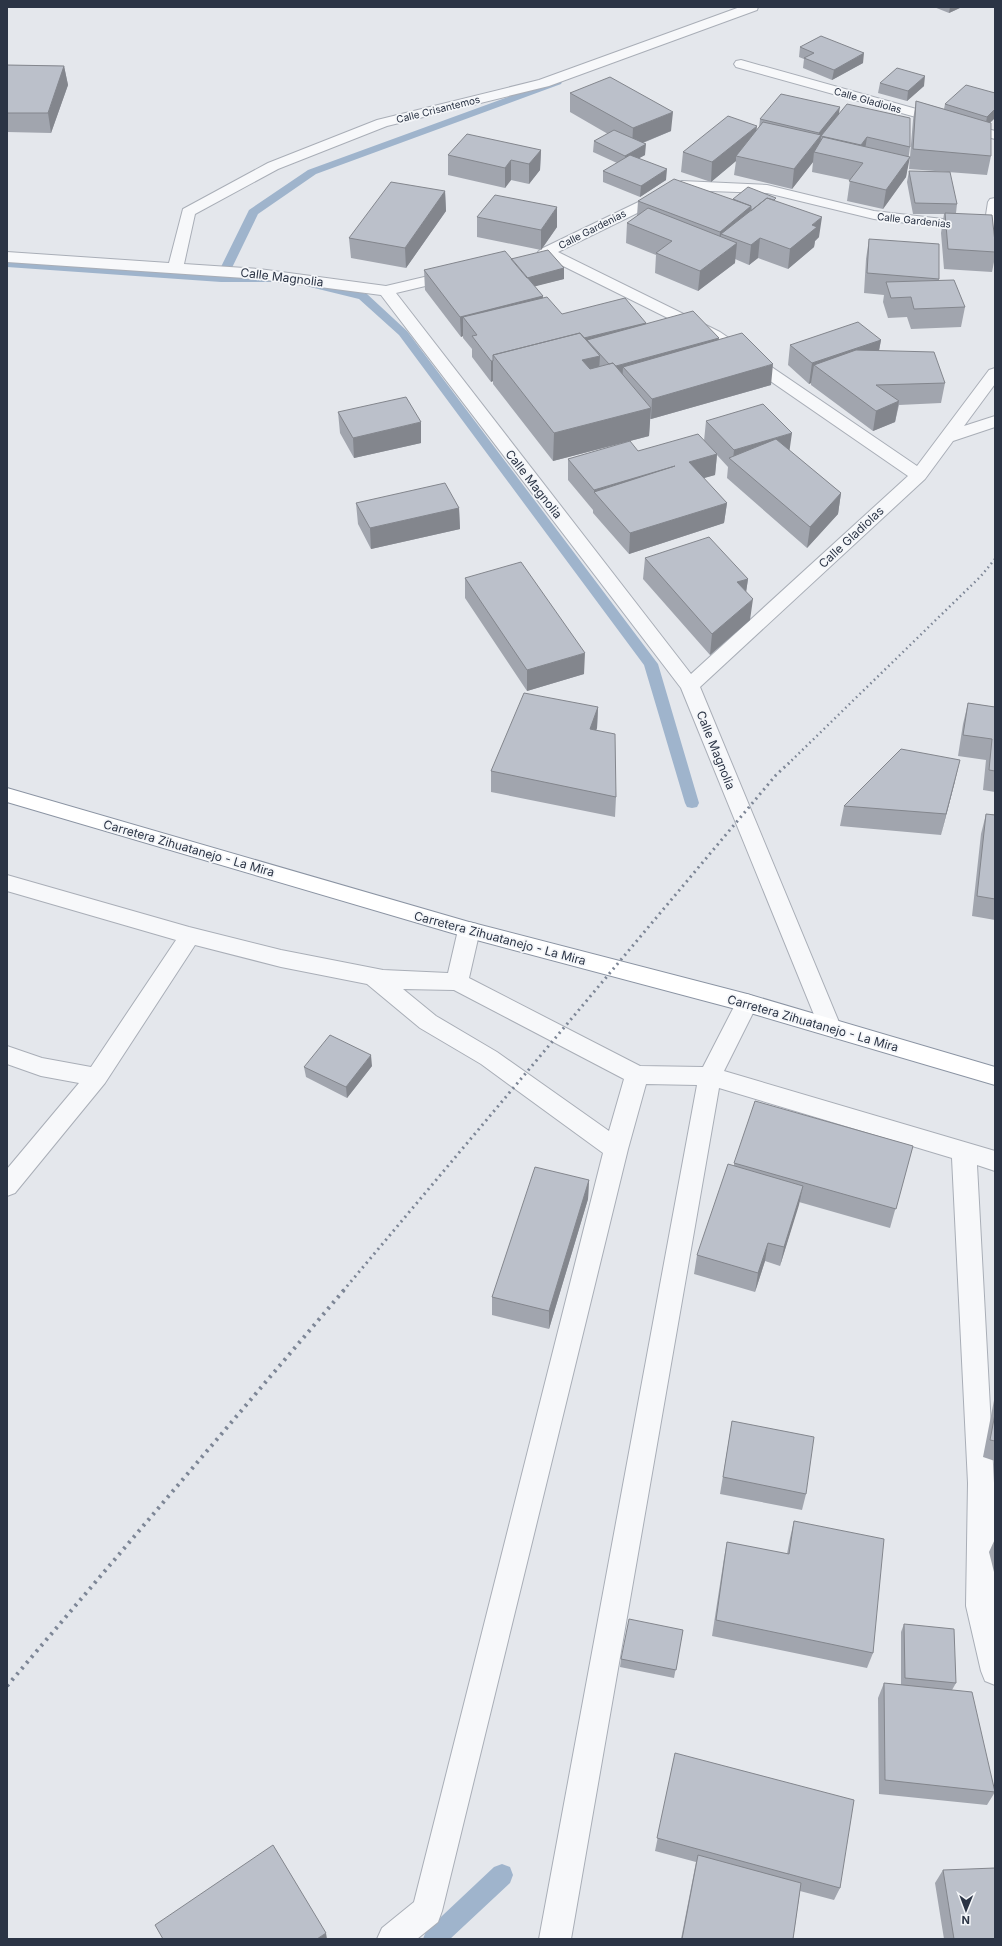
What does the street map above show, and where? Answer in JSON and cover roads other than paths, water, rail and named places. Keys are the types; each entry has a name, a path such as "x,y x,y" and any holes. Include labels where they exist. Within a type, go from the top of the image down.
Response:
{"highway":[{"name":"Carretera Zihuatanejo - La Mira","path":"7,795 469,930 747,1003 995,1076"}],"street":[{"name":"Calle Crisantemos","path":"175,269 188,212 273,166 382,123 544,83 752,7"},
{"name":"Calle Gladiolas","path":"741,64 995,135"},
{"name":"Calle Gardenias","path":"546,252 682,184 767,189 874,216 992,228"},
{"path":"995,202 992,228 995,254"},
{"path":"531,256 546,252"},
{"name":"Calle Gardenias","path":"546,252 714,335 919,475"},
{"name":"Calle Magnolia","path":"7,257 175,269 207,269 258,274 386,291 690,686 830,1028"},
{"path":"386,291 470,271"},
{"name":"Calle Gladiolas","path":"690,686 919,475 995,373"},
{"path":"946,438 995,421"},
{"path":"7,883 190,936 272,956 374,978 457,982 637,1075 710,1076 995,1160"},
{"path":"457,982 469,930"},
{"path":"7,1186 97,1077 190,936"},
{"path":"374,978 428,1022 489,1058 616,1149"},
{"path":"555,1939 710,1076 747,1003"},
{"path":"7,1055 41,1067 97,1077"},
{"path":"393,1939 427,1911 616,1149 637,1075"},
{"path":"964,1151 988,1486 980,1606 995,1671"}],"waterway":[{"path":"221,279 253,212 312,172 557,82"},
{"path":"7,264 221,279"},
{"path":"221,279 283,280"},
{"path":"310,284 363,296 403,333 651,664 692,803"},
{"path":"434,1939 502,1875"}],"railway":[{"path":"788,764 981,576 995,559"},
{"path":"343,1291 776,775 789,763"},
{"path":"7,1686 344,1290"}]}
